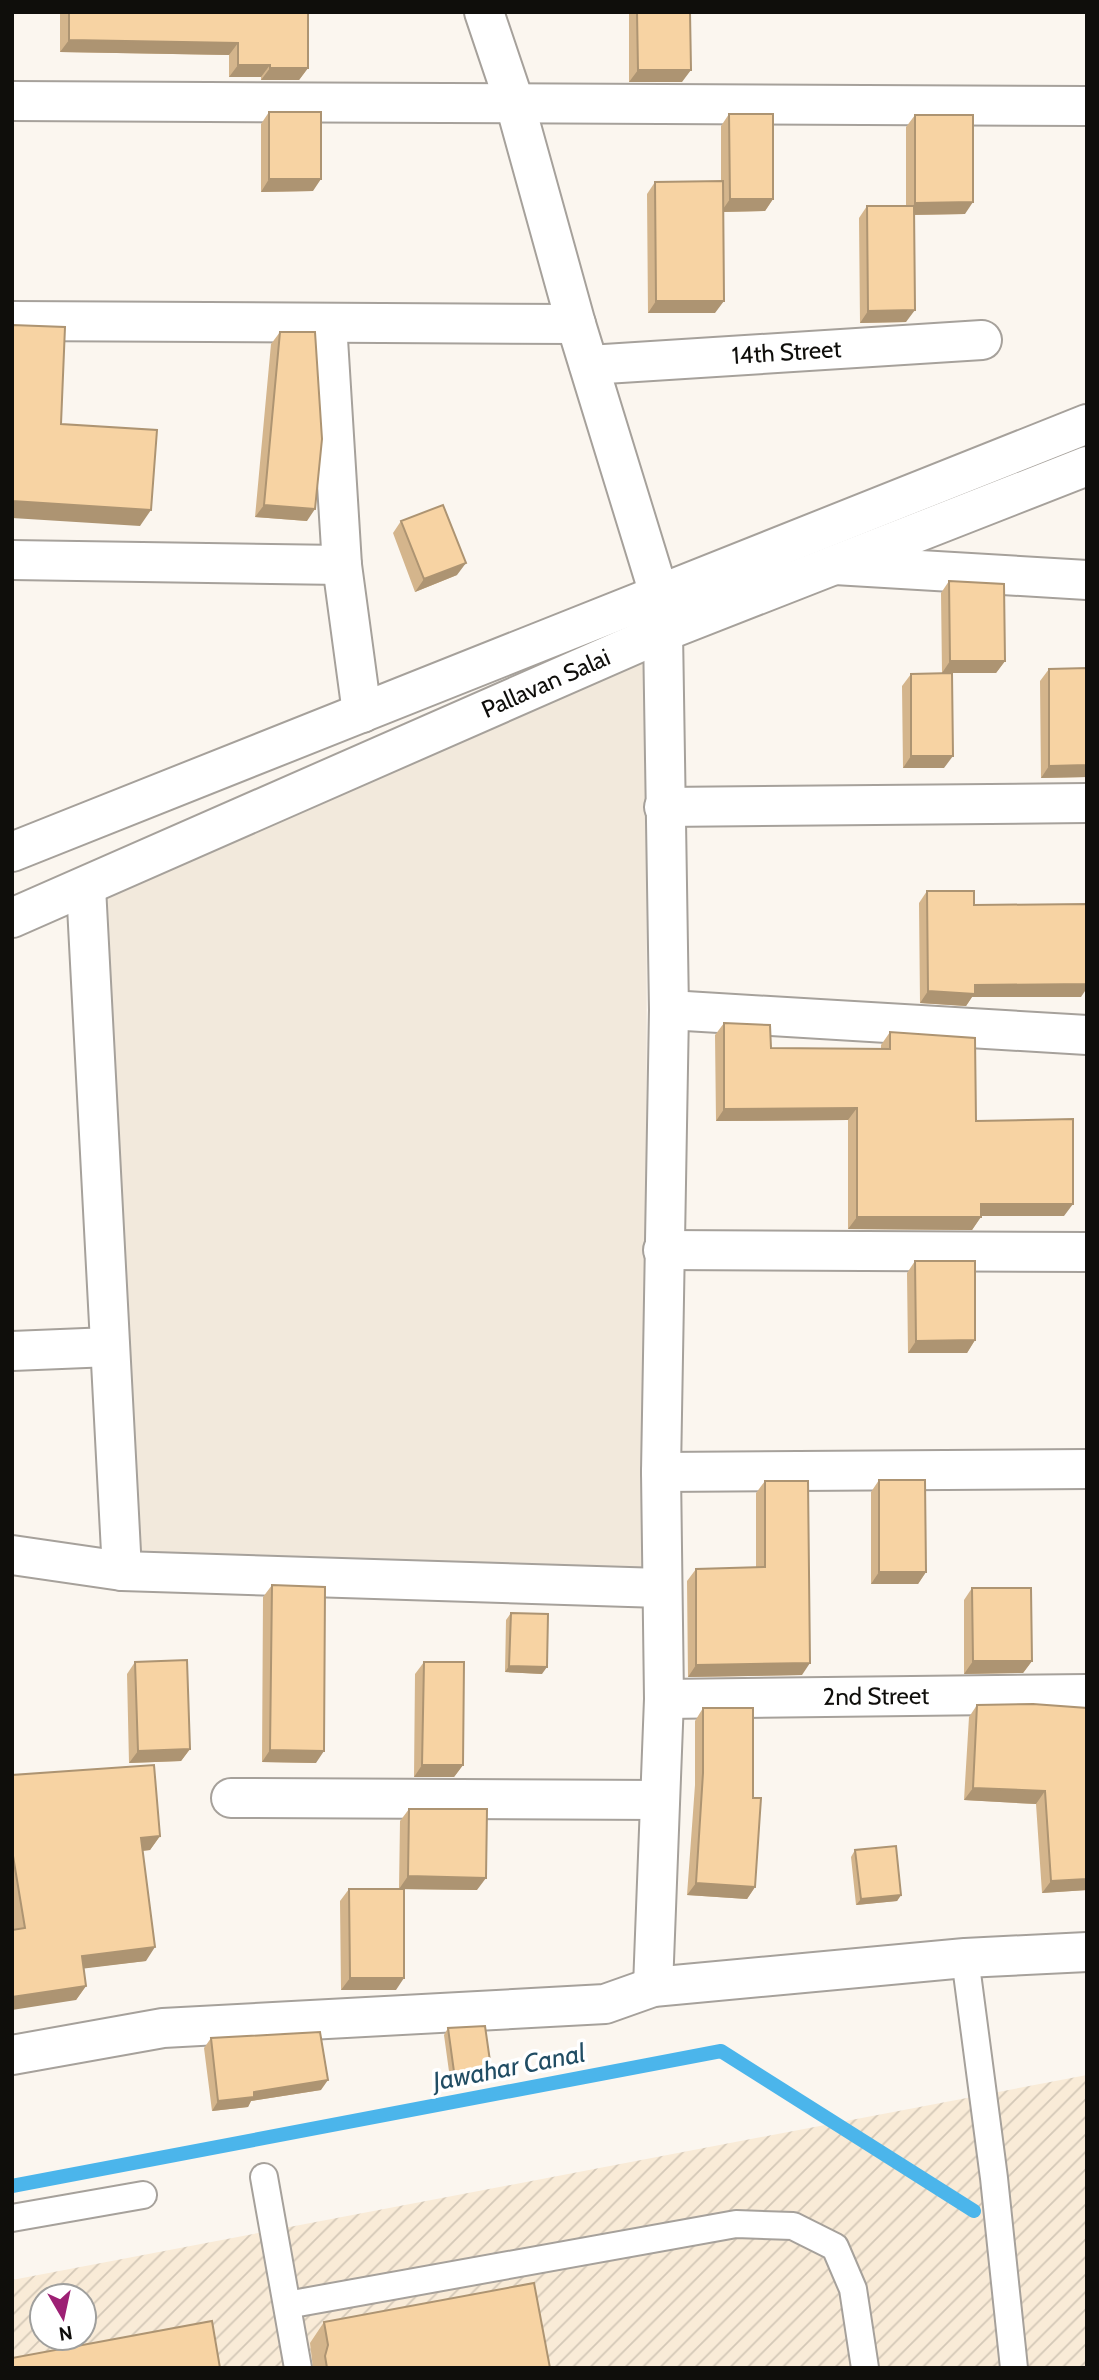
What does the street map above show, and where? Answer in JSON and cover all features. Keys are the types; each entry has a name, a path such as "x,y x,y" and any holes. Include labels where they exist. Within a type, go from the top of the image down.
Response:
{"street":[{"path":"484,12 515,104 576,324 659,594"},
{"path":"12,101 1087,106"},
{"path":"12,321 576,324"},
{"path":"327,323 342,565 362,713"},
{"name":"14th Street","path":"589,365 982,340"},
{"path":"12,852 1087,424"},
{"name":"Pallavan Salai","path":"12,918 663,632 1087,466"},
{"path":"12,560 342,565"},
{"path":"835,565 1087,580"},
{"path":"653,1987 664,1699 661,1472 669,1010 663,632"},
{"path":"664,807 1087,803"},
{"path":"86,887 122,1572"},
{"path":"669,1010 1087,1035"},
{"path":"663,1251 1087,1252"},
{"path":"12,1351 110,1347"},
{"path":"661,1472 1087,1469"},
{"path":"12,1555 122,1572 661,1588"},
{"name":"2nd Street","path":"664,1699 1087,1694"},
{"path":"232,1798 660,1800"},
{"path":"12,2055 163,2028 605,2004 653,1987 965,1958 1087,1952"}],"lane":[{"path":"965,1958 994,2178 1014,2368"},
{"path":"264,2177 298,2368"},
{"path":"12,2218 143,2195"},
{"path":"287,2305 736,2224 793,2226 835,2247 853,2289 865,2368"}],"shaded area":[{"path":"647,652 646,1579 122,1574 98,899"},
{"path":"1087,2075 1087,2368 12,2368 12,2280"}],"building":[{"path":"69,12 308,12 308,68 238,65 238,43 69,40"},
{"path":"637,12 690,12 691,70 638,70"},
{"path":"269,112 321,112 321,179 269,179"},
{"path":"729,114 773,114 773,199 730,199"},
{"path":"915,115 973,115 973,202 915,203"},
{"path":"723,181 724,301 656,301 655,182"},
{"path":"867,206 914,206 915,310 868,311"},
{"path":"12,325 65,327 61,424 157,430 151,510 12,501"},
{"path":"280,332 315,332 322,439 315,509 264,505"},
{"path":"443,505 466,563 424,579 401,521"},
{"path":"949,581 1004,584 1005,661 950,661"},
{"path":"1087,668 1087,765 1049,766 1049,669"},
{"path":"952,673 953,756 911,756 911,674"},
{"path":"927,891 974,891 974,905 1087,904 1087,984 975,985 975,994 928,991"},
{"path":"724,1023 770,1025 771,1048 890,1049 890,1032 975,1038 976,1121 1073,1119 1073,1204 981,1204 981,1217 857,1217 857,1108 724,1109"},
{"path":"915,1261 975,1261 975,1340 916,1341"},
{"path":"879,1480 925,1480 926,1572 879,1572"},
{"path":"765,1481 808,1481 810,1663 696,1665 696,1569 765,1567"},
{"path":"272,1585 325,1587 324,1751 270,1750"},
{"path":"972,1588 1031,1588 1032,1661 973,1661"},
{"path":"511,1613 548,1614 547,1667 509,1666"},
{"path":"187,1660 190,1749 138,1751 135,1662"},
{"path":"424,1662 464,1662 463,1765 422,1765"},
{"path":"1033,1704 1087,1708 1087,1879 1051,1881 1045,1791 973,1788 977,1705"},
{"path":"703,1708 753,1708 753,1798 761,1798 755,1887 696,1883 703,1773"},
{"path":"154,1765 160,1836 141,1838 155,1947 82,1956 86,1986 12,1997 12,1930 25,1928 12,1850 12,1775"},
{"path":"409,1809 487,1809 486,1878 408,1876"},
{"path":"896,1846 901,1895 861,1899 855,1850"},
{"path":"349,1889 404,1889 404,1978 350,1978"},
{"path":"485,2026 492,2075 455,2079 448,2028"},
{"path":"320,2032 328,2080 254,2092 254,2097 218,2101 211,2038"},
{"path":"534,2283 550,2368 327,2368 325,2356 328,2345 324,2322"},
{"path":"212,2321 220,2368 12,2368 12,2358 44,2352 98,2352 98,2342"}],"waterway":[{"name":"Jawahar Canal","path":"12,2186 721,2051 974,2211"}]}
